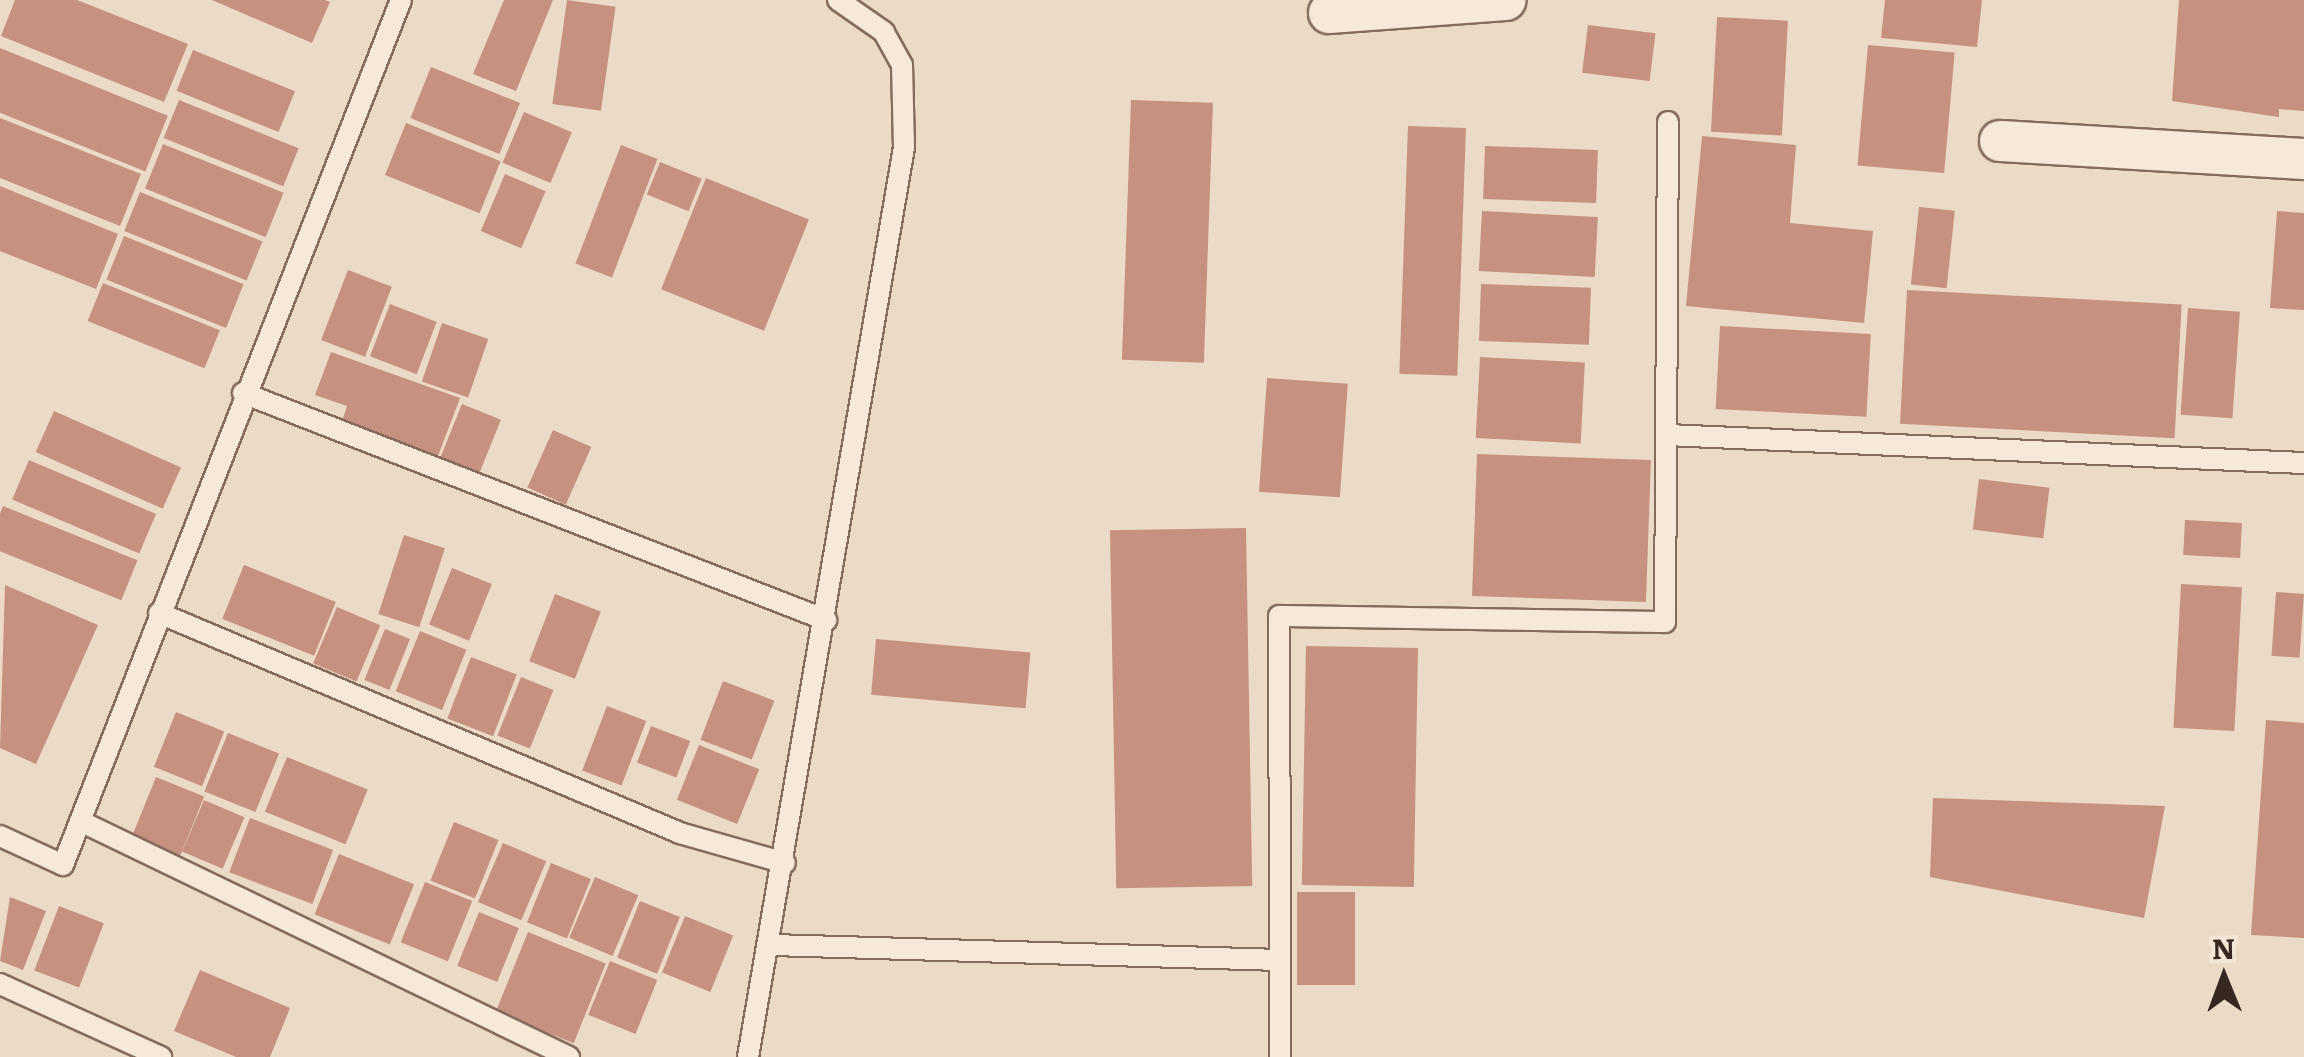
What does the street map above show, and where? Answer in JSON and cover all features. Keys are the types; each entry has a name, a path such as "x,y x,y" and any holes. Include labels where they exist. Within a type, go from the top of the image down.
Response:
{"street":[{"path":"1329,12 1506,0"},
{"path":"2000,141 2304,158"}],"lane":[{"path":"0,836 63,865 243,393 401,0"},
{"path":"748,1057 786,863 907,106 902,66 884,32 838,0"},
{"path":"1280,1057 1278,616 1665,622 1668,122"},
{"path":"243,393 826,620"},
{"path":"1667,435 2304,462"},
{"path":"160,613 680,833 786,863"},
{"path":"80,820 570,1057"},
{"path":"772,945 1280,960"},
{"path":"0,984 160,1057"}],"building":[{"path":"15,0 77,0 188,44 164,102 1,36"},
{"path":"212,0 325,0 330,2 312,43"},
{"path":"504,0 553,0 516,91 473,74"},
{"path":"567,0 616,7 601,111 552,104"},
{"path":"1885,0 1982,0 1977,47 1881,38"},
{"path":"2179,0 2304,0 2304,111 2279,109 2279,117 2172,101"},
{"path":"1717,17 1788,21 1782,136 1711,132"},
{"path":"1588,25 1655,33 1650,81 1582,73"},
{"path":"1868,45 1955,53 1944,173 1857,166"},
{"path":"0,48 168,116 145,171 0,113"},
{"path":"193,50 295,91 279,132 177,91"},
{"path":"431,67 520,103 499,154 410,118"},
{"path":"179,100 299,148 283,186 164,138"},
{"path":"1131,100 1213,103 1204,363 1122,360"},
{"path":"524,112 572,132 550,183 503,163"},
{"path":"0,118 141,174 120,226 0,178"},
{"path":"406,123 501,161 480,213 385,175"},
{"path":"1408,126 1466,128 1457,376 1399,374"},
{"path":"1702,136 1796,145 1790,223 1873,231 1864,323 1686,306"},
{"path":"163,144 284,193 266,237 145,189"},
{"path":"621,145 657,159 612,278 575,264"},
{"path":"1485,146 1598,150 1596,203 1483,199"},
{"path":"660,162 702,179 689,211 647,194"},
{"path":"505,174 546,191 521,248 481,231"},
{"path":"706,178 809,220 764,331 661,289"},
{"path":"0,186 118,234 96,289 0,251"},
{"path":"140,192 262,241 247,280 124,231"},
{"path":"1919,207 1955,211 1947,288 1911,285"},
{"path":"1482,211 1598,217 1595,277 1479,271"},
{"path":"2277,211 2304,213 2304,310 2270,308"},
{"path":"124,236 244,284 226,328 106,280"},
{"path":"348,270 392,287 365,357 321,340"},
{"path":"103,283 220,330 204,368 88,321"},
{"path":"1481,284 1591,288 1589,345 1479,341"},
{"path":"1907,290 2182,304 2175,438 1900,424"},
{"path":"390,304 437,322 417,374 370,356"},
{"path":"2188,308 2240,312 2232,418 2181,415"},
{"path":"442,323 488,339 468,398 422,382"},
{"path":"1720,326 1871,334 1866,417 1716,409"},
{"path":"331,352 460,398 438,456 342,421 347,406 315,395"},
{"path":"1480,357 1585,362 1581,443 1476,438"},
{"path":"1267,378 1348,384 1340,497 1259,492"},
{"path":"462,404 501,420 478,476 439,461"},
{"path":"54,411 181,468 163,509 36,452"},
{"path":"553,430 591,447 566,505 527,488"},
{"path":"1477,454 1651,460 1646,602 1472,596"},
{"path":"29,460 156,514 139,554 12,500"},
{"path":"1979,479 2049,488 2043,538 1973,530"},
{"path":"3,506 137,560 121,600 0,551"},
{"path":"2185,520 2242,523 2240,558 2183,555"},
{"path":"1246,528 1252,886 1116,888 1110,530"},
{"path":"404,535 445,548 419,627 378,614"},
{"path":"244,565 336,602 314,656 222,619"},
{"path":"452,568 492,584 469,641 429,625"},
{"path":"2181,584 2242,587 2234,731 2173,728"},
{"path":"5,585 98,625 36,764 0,748"},
{"path":"2276,592 2304,594 2299,658 2272,656"},
{"path":"555,594 601,612 575,679 529,661"},
{"path":"337,607 380,625 356,682 313,663"},
{"path":"385,629 410,639 389,690 364,680"},
{"path":"420,631 466,650 442,710 396,691"},
{"path":"876,639 1030,653 1026,708 871,695"},
{"path":"1306,646 1418,648 1414,887 1302,885"},
{"path":"471,657 517,675 493,736 447,719"},
{"path":"521,677 553,690 530,749 497,735"},
{"path":"723,681 774,701 752,760 700,740"},
{"path":"607,706 646,721 621,785 582,770"},
{"path":"176,712 224,731 202,786 154,767"},
{"path":"2266,720 2304,723 2304,938 2251,935"},
{"path":"651,726 690,741 676,777 637,762"},
{"path":"228,733 279,754 255,812 204,791"},
{"path":"699,745 759,769 737,824 677,800"},
{"path":"287,757 368,790 346,844 265,812"},
{"path":"156,777 204,796 180,856 132,836"},
{"path":"1933,798 2165,806 2144,918 1930,877"},
{"path":"204,800 245,817 223,869 182,852"},
{"path":"250,818 333,850 312,904 229,872"},
{"path":"454,822 499,840 475,898 430,880"},
{"path":"503,843 546,861 521,920 478,902"},
{"path":"339,854 414,884 390,945 315,914"},
{"path":"551,863 591,879 567,938 527,922"},
{"path":"595,877 638,895 612,956 569,938"},
{"path":"425,882 472,901 448,961 401,942"},
{"path":"1297,892 1355,892 1355,985 1297,985"},
{"path":"10,897 46,911 23,970 0,961"},
{"path":"640,901 680,917 657,974 617,958"},
{"path":"59,906 104,923 79,988 34,970"},
{"path":"479,912 519,928 497,982 457,966"},
{"path":"685,916 733,935 710,992 662,973"},
{"path":"528,932 606,963 574,1043 496,1012"},
{"path":"610,961 657,980 636,1034 588,1015"},
{"path":"200,970 290,1008 270,1057 236,1057 174,1031"}]}
